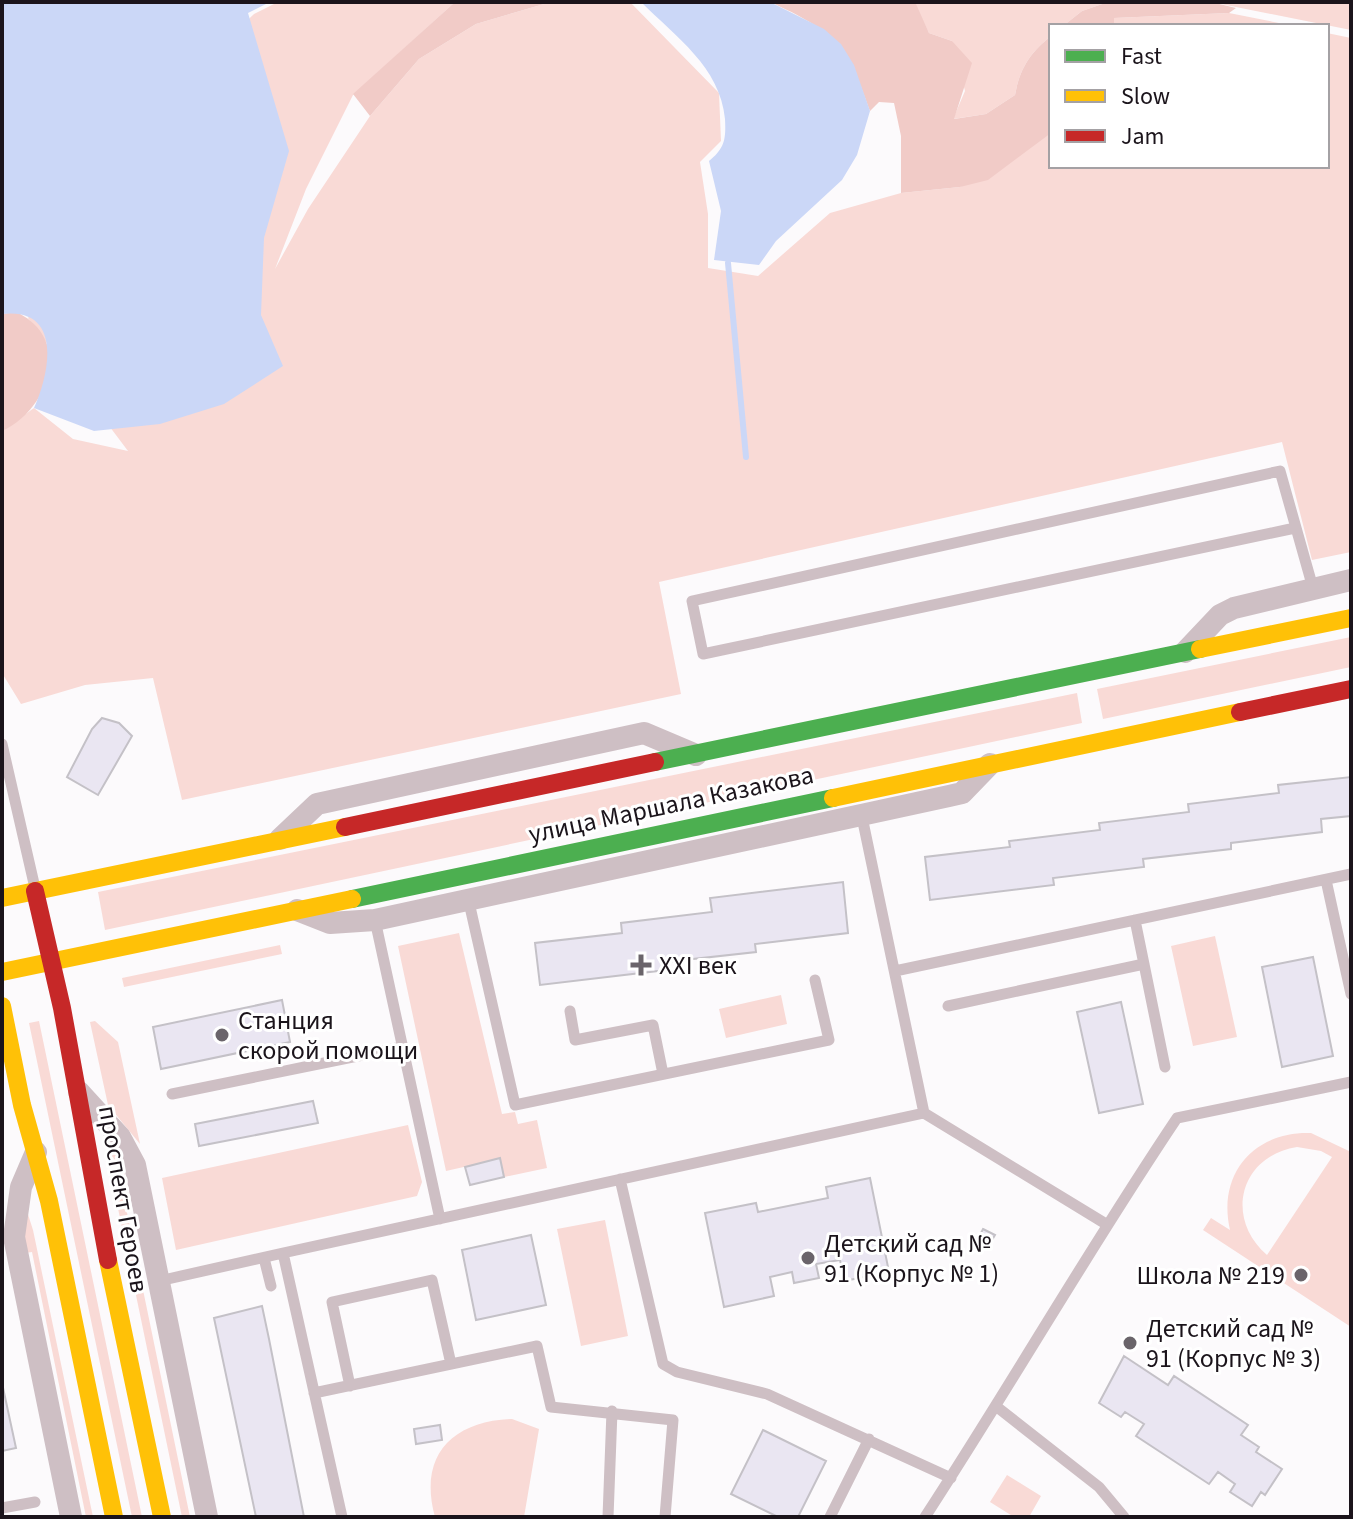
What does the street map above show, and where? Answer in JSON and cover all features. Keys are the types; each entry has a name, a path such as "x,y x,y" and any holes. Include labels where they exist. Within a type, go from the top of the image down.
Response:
{"street":[{"path":"1183,654 1220,615 1234,608 1351,580"},
{"name":"улица Маршала Казакова","path":"2,898 1351,618"},
{"name":"улица Маршала Казакова","path":"2,972 1351,689"},
{"path":"277,841 317,804 644,733 697,755"},
{"path":"292,909 330,923 375,920 468,897 862,817 962,793 990,764"},
{"name":"проспект Героев","path":"35,891 53,962 79,1092 93,1188 162,1517"},
{"path":"2,1006 114,1517"},
{"path":"79,1092 120,1137 135,1165 207,1517"},
{"path":"36,1152 21,1187 14,1237 71,1517"}],"lane":[{"path":"1295,528 703,654 692,601 1280,471 1313,588"},
{"path":"2,744 35,891"},
{"path":"862,817 924,1113"},
{"path":"895,971 1351,874"},
{"path":"1326,880 1351,994"},
{"path":"468,897 515,1105 829,1040 815,980"},
{"path":"375,920 440,1219"},
{"path":"1135,920 1165,1067"},
{"path":"948,1006 1144,964"},
{"path":"570,1011 575,1040 653,1025 663,1074"},
{"path":"172,1094 402,1047"},
{"path":"925,1517 997,1407 1106,1224 1177,1118 1351,1082"},
{"path":"159,1281 924,1113 1106,1224"},
{"path":"620,1179 663,1364 677,1372 767,1394 951,1478"},
{"path":"283,1253 342,1517"},
{"path":"264,1258 271,1286"},
{"path":"350,1386 332,1302 432,1280 451,1364"},
{"path":"314,1393 537,1346 551,1407 612,1411 673,1420 665,1517"},
{"path":"997,1407 1099,1487 1124,1517"},
{"path":"608,1517 612,1411"},
{"path":"830,1517 869,1439"},
{"path":"2,1508 35,1502"}],"shaded area":[{"path":"278,2 455,2 353,95 306,189 275,269 308,209 370,116 419,59 476,24 551,2 630,2 719,93 721,141 700,162 708,214 708,268 758,276 830,213 901,193 960,187 1049,134 1049,168 1329,168 1329,33 1351,38 1351,552 1312,560 1282,442 659,582 681,694 182,800 153,678 85,685 21,704 2,673 2,431 34,408 73,439 128,451 28,318 222,45 254,14"},
{"path":"455,2 551,2 476,24 419,59 370,116 353,94"},
{"path":"770,2 916,4 929,33 952,41 972,63 954,119 986,114 1015,95 1027,62 1049,38 1049,134 988,180 960,187 901,193 901,136 894,103 879,102 870,111 854,71 835,43 824,32"},
{"path":"913,2 1108,2 1082,11 1066,24 1049,24 1049,38 1023,69 1015,95 986,114 953,119 965,91 952,41 929,33"},
{"path":"1108,2 1211,2 1236,8 1229,13 1114,18 1114,24 1066,24 1082,11"},
{"path":"1211,2 1351,2 1351,30"},
{"path":"1229,13 1284,24 1114,24 1114,18"},
{"path":"16,312 34,324 45,338 49,355 48,373 43,391 32,407 19,421 2,431 2,314"},
{"path":"1351,637 1351,667 1103,719 1097,689"},
{"path":"1077,693 1082,723 105,930 98,892"},
{"path":"459,933 502,1114 515,1112 518,1124 537,1120 547,1168 504,1177 499,1159 446,1171 398,946"},
{"path":"1215,936 1237,1037 1193,1046 1171,946"},
{"path":"280,945 282,954 124,987 122,978"},
{"path":"781,995 787,1024 726,1038 719,1009"},
{"path":"39,1021 142,1517 132,1517 29,1023"},
{"path":"95,1021 118,1042 140,1144 108,1105 90,1022"},
{"path":"408,1125 422,1182 417,1196 176,1250 162,1178"},
{"path":"1311,1133 1351,1152 1351,1327 1203,1230 1211,1218 1230,1230 1227,1210 1235,1174 1257,1148 1272,1139","holes":["1297,1147 1321,1151 1332,1157 1267,1255 1246,1224 1244,1190 1251,1175 1262,1162 1278,1153"]},
{"path":"110,1143 124,1171 129,1197 124,1198 190,1517 182,1517 109,1165"},
{"path":"25,1205 33,1230 93,1517 86,1517 32,1252 25,1253"},
{"path":"605,1220 628,1336 581,1346 557,1229"},
{"path":"512,1419 539,1429 524,1517 435,1517 431,1476 445,1446 472,1427"},
{"path":"1007,1475 1041,1496 1029,1517 1014,1517 990,1502"}],"water":[{"path":"2,2 270,2 248,13 289,151 264,238 261,315 283,366 224,404 160,424 94,431 34,408 47,361 43,331 35,321 22,315 2,314"},
{"path":"641,2 770,2 824,29 841,44 854,65 870,111 857,155 842,180 776,241 759,265 714,260 721,211 709,161 725,138 721,100 715,84 694,54"}],"building":[{"path":"102,718 119,723 132,736 98,795 67,777 92,729"},
{"path":"1351,777 1351,816 1321,819 1322,832 1231,843 1231,849 1143,859 1144,867 1053,878 1054,885 930,900 925,857 1010,847 1009,841 1100,830 1099,823 1189,812 1188,804 1279,793 1278,785"},
{"path":"843,882 848,933 755,944 756,952 666,962 666,970 540,985 535,943 622,933 621,923 712,912 710,898"},
{"path":"1313,957 1333,1056 1282,1067 1262,967"},
{"name":"Станция скорой помощи","path":"282,1000 290,1042 161,1069 153,1027"},
{"path":"1121,1002 1143,1104 1099,1113 1077,1012"},
{"path":"313,1101 318,1123 199,1146 195,1124"},
{"path":"500,1158 504,1177 470,1185 465,1167"},
{"path":"870,1178 889,1272 844,1281 840,1260 816,1264 819,1278 794,1283 792,1272 770,1277 774,1296 724,1307 705,1213 756,1203 758,1212 828,1198 826,1187"},
{"path":"983,1229 995,1235 988,1247 977,1241"},
{"path":"531,1235 546,1305 476,1320 462,1250"},
{"path":"262,1306 304,1517 256,1517 214,1318"},
{"path":"1124,1356 1168,1385 1174,1376 1248,1425 1241,1435 1259,1447 1256,1452 1282,1469 1265,1495 1261,1492 1252,1506 1230,1492 1235,1484 1218,1472 1209,1484 1136,1436 1144,1424 1125,1412 1121,1417 1099,1403"},
{"path":"2,1383 16,1448 2,1451"},
{"path":"440,1425 442,1440 416,1444 414,1429"},
{"path":"763,1430 826,1461 798,1517 778,1517 731,1494"}],"waterway":[{"path":"728,263 746,457"}],"traffic: fast":[{"path":"655,762 1200,649"},
{"path":"352,899 833,798"}],"traffic: slow":[{"path":"1200,649 1351,618"},
{"path":"833,798 1240,712"},
{"path":"2,898 345,827"},
{"path":"2,972 352,899"},
{"path":"2,1006 22,1105 49,1201 114,1517"},
{"path":"108,1260 162,1517"}],"traffic: jam":[{"path":"1240,712 1351,689"},
{"path":"345,827 655,762"},
{"path":"35,891 62,1008 108,1260"}],"place":[{"name":"XXI век","path":"641,965"},
{"name":"Станция скорой помощи","path":"222,1035"},
{"name":"Детский сад № 91 (Корпус № 1)","path":"808,1258"},
{"name":"Школа № 219","path":"1301,1275"},
{"name":"Детский сад № 91 (Корпус № 3)","path":"1130,1343"}]}
